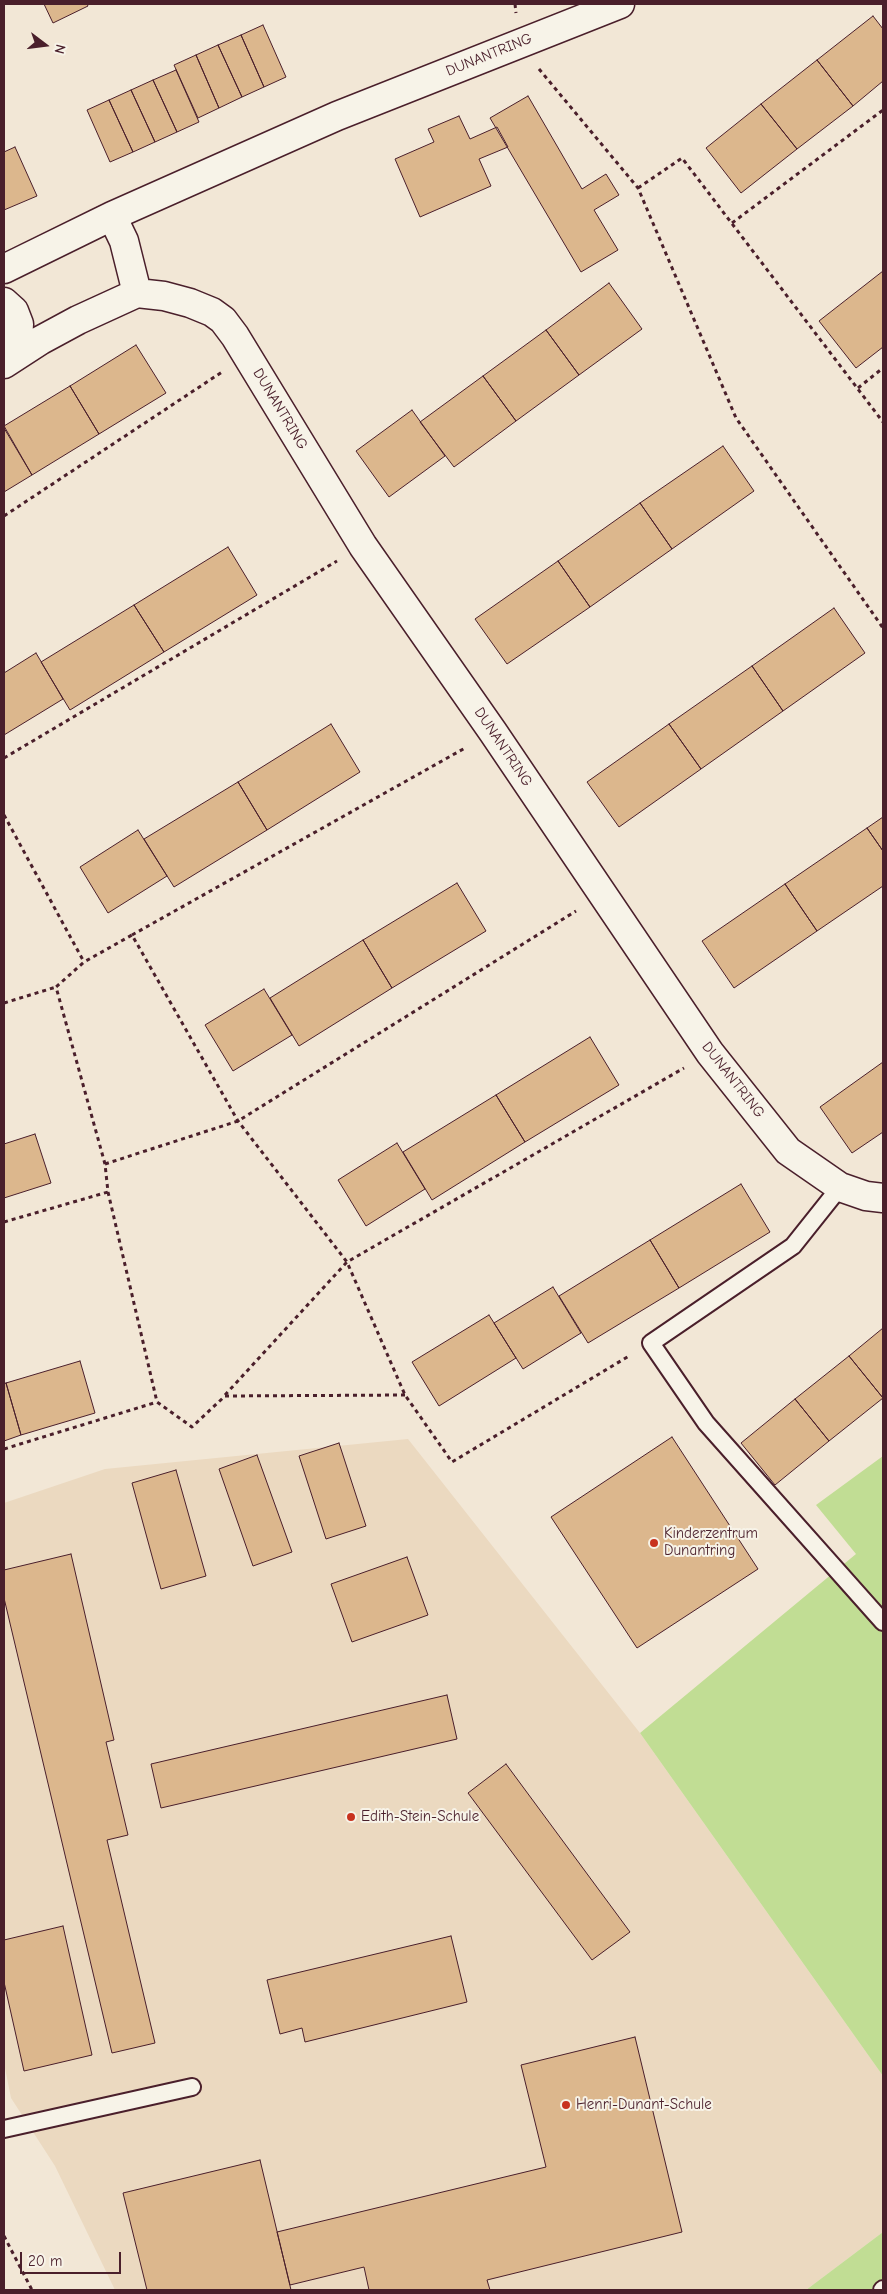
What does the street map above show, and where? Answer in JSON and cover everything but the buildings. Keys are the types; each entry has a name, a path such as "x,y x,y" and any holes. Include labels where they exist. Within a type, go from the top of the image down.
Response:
{"street":[{"name":"DUNANTRING","path":"4,269 112,216 337,116 620,4"},
{"path":"6,362 78,320 137,293 124,241 112,216"},
{"name":"DUNANTRING","path":"137,293 164,296 212,312 224,320 363,546 493,732 710,1053 788,1150 840,1187 866,1196 883,1198"},
{"path":"4,302 14,311 19,324 18,341 6,362"}],"lane":[{"path":"840,1187 793,1246 651,1343 706,1423 883,1622"},
{"path":"4,2129 192,2087"}],"path":[{"path":"517,44 638,188 736,418 883,628"},
{"path":"732,223 883,110"},
{"path":"638,188 682,158 883,422"},
{"path":"4,516 247,355"},
{"path":"858,388 883,368"},
{"path":"4,758 363,546"},
{"path":"4,1003 56,987 84,962 493,732"},
{"path":"4,814 84,962"},
{"path":"104,1164 238,1122 602,895"},
{"path":"132,934 238,1122 347,1262 404,1395 452,1462 651,1343"},
{"path":"56,987 104,1164 108,1192 157,1402 192,1427 224,1396 347,1262 710,1053"},
{"path":"4,1222 108,1192"},
{"path":"224,1396 404,1395"},
{"path":"4,1449 157,1402"},
{"path":"4,2236 32,2290"}],"shaded area":[{"name":"Edith-Stein-Schule","path":"408,1439 640,1733 883,2076 883,2232 806,2290 115,2290 55,2166 11,2098 4,2063 4,1503 105,1469"}],"green space":[{"path":"883,1456 883,2076 640,1733 856,1554 816,1505"},
{"path":"883,2232 883,2290 806,2290"}],"place":[{"name":"Kinderzentrum Dunantring","path":"654,1543"},
{"name":"Edith-Stein-Schule","path":"351,1817"},
{"name":"Henri-Dunant-Schule","path":"566,2105"}]}
